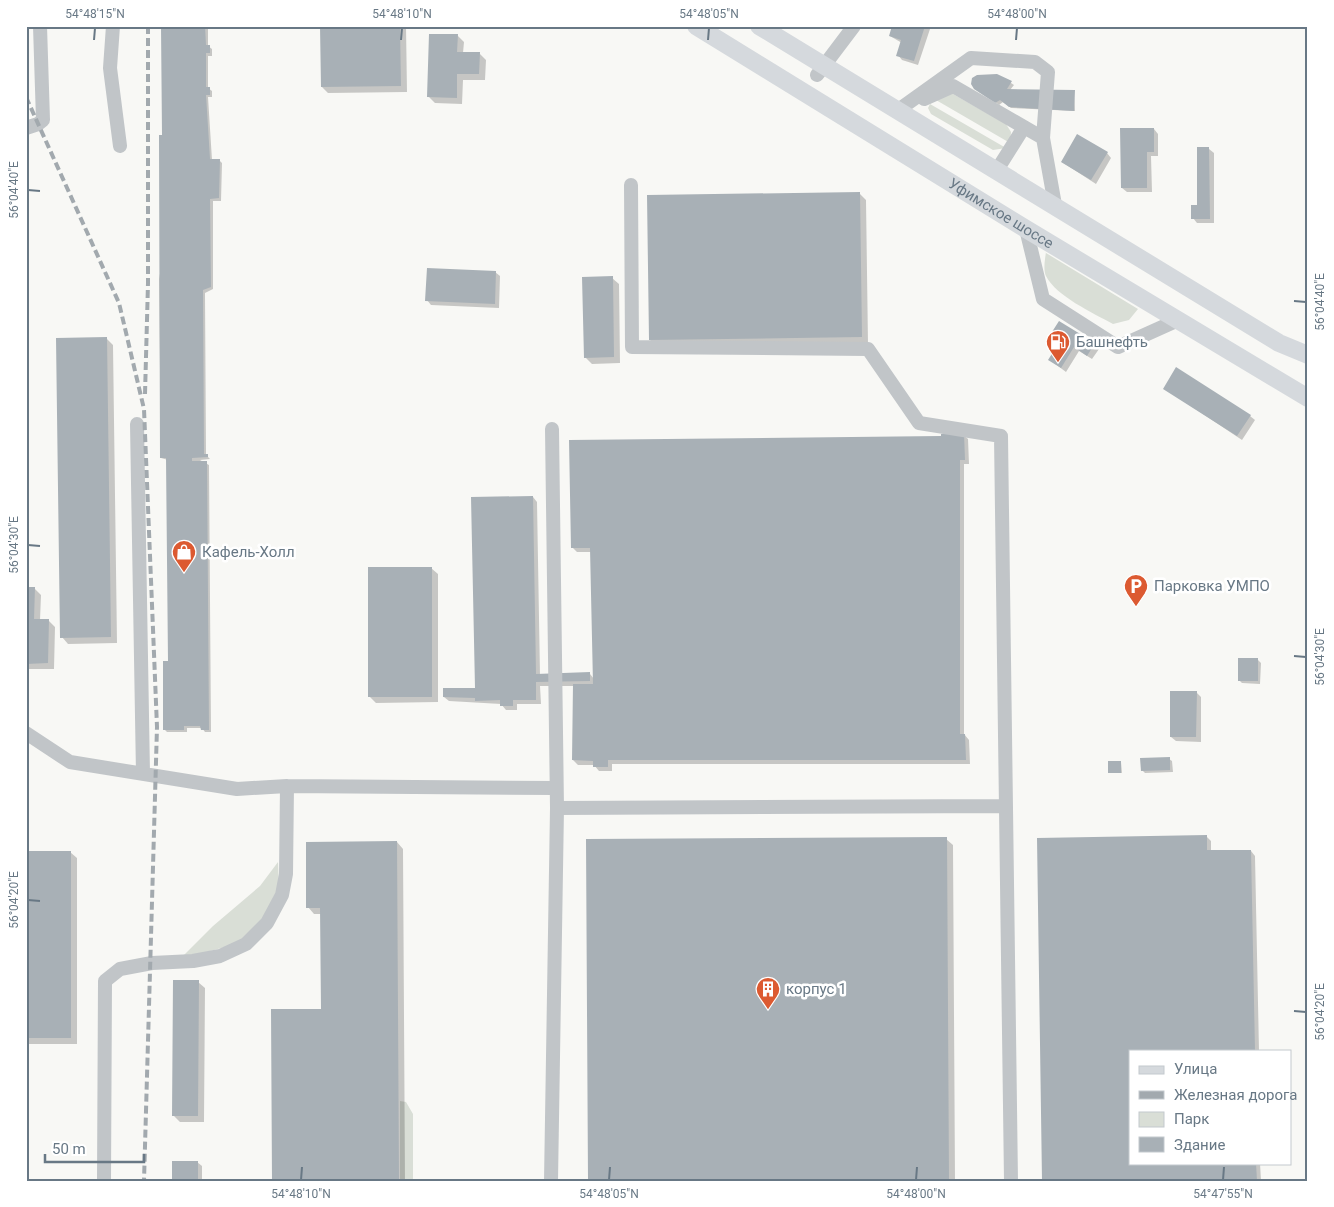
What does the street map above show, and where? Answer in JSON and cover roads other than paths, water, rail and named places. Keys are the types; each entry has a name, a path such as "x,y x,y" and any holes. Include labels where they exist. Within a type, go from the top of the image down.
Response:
{"main road":[{"name":"Уфимское шоссе","path":"696,26 1026,229 1308,398"},
{"path":"759,26 820,70 897,111 997,170 1279,343 1308,355"}],"lane":[{"path":"26,128 43,120 40,26"},
{"path":"113,26 110,68 120,146"},
{"path":"820,70 854,26"},
{"path":"897,111 971,58 1035,62 1048,72 1043,138 1054,205"},
{"path":"897,111 953,86 1043,138"},
{"path":"997,170 1024,127"},
{"path":"632,185 632,346 868,349 919,423 1001,436 1004,806 1011,1181"},
{"path":"1026,229 1042,299 1118,347 1178,320"},
{"path":"138,424 143,774"},
{"path":"551,1181 557,808 555,788 552,429"},
{"path":"26,733 70,762 238,788 286,786 555,788"},
{"path":"104,1181 105,981 120,969 152,963 193,961 220,956 246,944 267,922 282,895 286,874 286,786"},
{"path":"557,808 1004,806"}],"railway":[{"path":"145,394 148,283 148,26"},
{"path":"26,97 119,303 144,409 157,727 144,1181"}],"place":[{"name":"Башнефть","path":"1058,363"},
{"name":"Кафель-Холл","path":"184,573"},
{"name":"Парковка УМПО","path":"1136,607"},
{"name":"корпус 1","path":"768,1010"}]}
